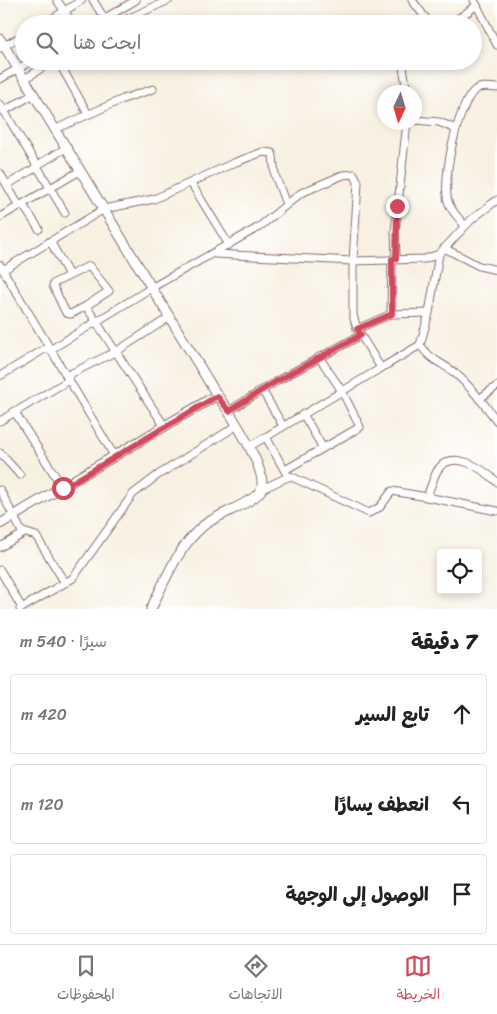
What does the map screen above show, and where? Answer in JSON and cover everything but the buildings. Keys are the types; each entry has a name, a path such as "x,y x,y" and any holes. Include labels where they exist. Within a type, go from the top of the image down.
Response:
{"street":[{"path":"57,0 67,15"},
{"path":"58,15 82,0"},
{"path":"94,0 102,15"},
{"path":"109,15 136,0"},
{"path":"136,15 168,0"},
{"path":"412,0 423,15"},
{"path":"461,15 475,3 481,15"},
{"path":"482,16 497,45"},
{"path":"15,39 1,44 15,64"},
{"path":"0,79 15,70"},
{"path":"19,70 217,396 238,425 262,480 262,489"},
{"path":"25,79 38,70"},
{"path":"63,70 88,114"},
{"path":"403,70 406,85"},
{"path":"465,226 448,200 448,184 456,129 465,102 476,88 497,88"},
{"path":"56,129 88,114 153,89"},
{"path":"34,94 2,109 65,213"},
{"path":"422,121 439,122 456,129"},
{"path":"392,314 395,231 406,130"},
{"path":"7,185 66,148"},
{"path":"116,457 49,349 2,267 50,242 104,209 154,200 236,162 268,152 273,156 275,175 286,204"},
{"path":"0,217 80,171"},
{"path":"0,174 39,229"},
{"path":"0,376 229,245 267,222 286,204 301,194 343,175 354,174 357,176 353,306 359,332 381,368"},
{"path":"190,183 229,245"},
{"path":"214,254 353,261 425,258 441,251 465,226 497,202"},
{"path":"50,242 69,275"},
{"path":"441,251 479,266 497,270"},
{"path":"249,447 420,345 429,313 441,251"},
{"path":"92,267 109,288 108,293 71,314 66,312 53,286 69,275 92,267"},
{"path":"86,306 165,427"},
{"path":"229,411 392,314 429,313"},
{"path":"0,420 67,378 117,351 170,317"},
{"path":"420,345 429,357 447,366 458,376 497,421"},
{"path":"151,609 166,577 191,538 215,517 256,496 262,489 323,448 360,427 342,392 320,357"},
{"path":"479,399 497,386"},
{"path":"262,390 283,426"},
{"path":"0,524 15,517 217,396"},
{"path":"14,412 63,488"},
{"path":"303,414 323,448"},
{"path":"0,570 21,608 65,582 81,569 122,506 133,494 158,475 238,425"},
{"path":"266,437 286,473 369,512 380,507 392,491 497,510"},
{"path":"0,453 20,475"},
{"path":"428,497 437,472 449,461 461,461 476,466 497,482"},
{"path":"0,490 23,532 36,536 65,582"},
{"path":"0,547 22,535 23,532"}],"route":[{"path":"63,488 217,396 229,411 275,382 361,335 357,329 392,314 392,259 396,259 395,231 397,206"}]}
